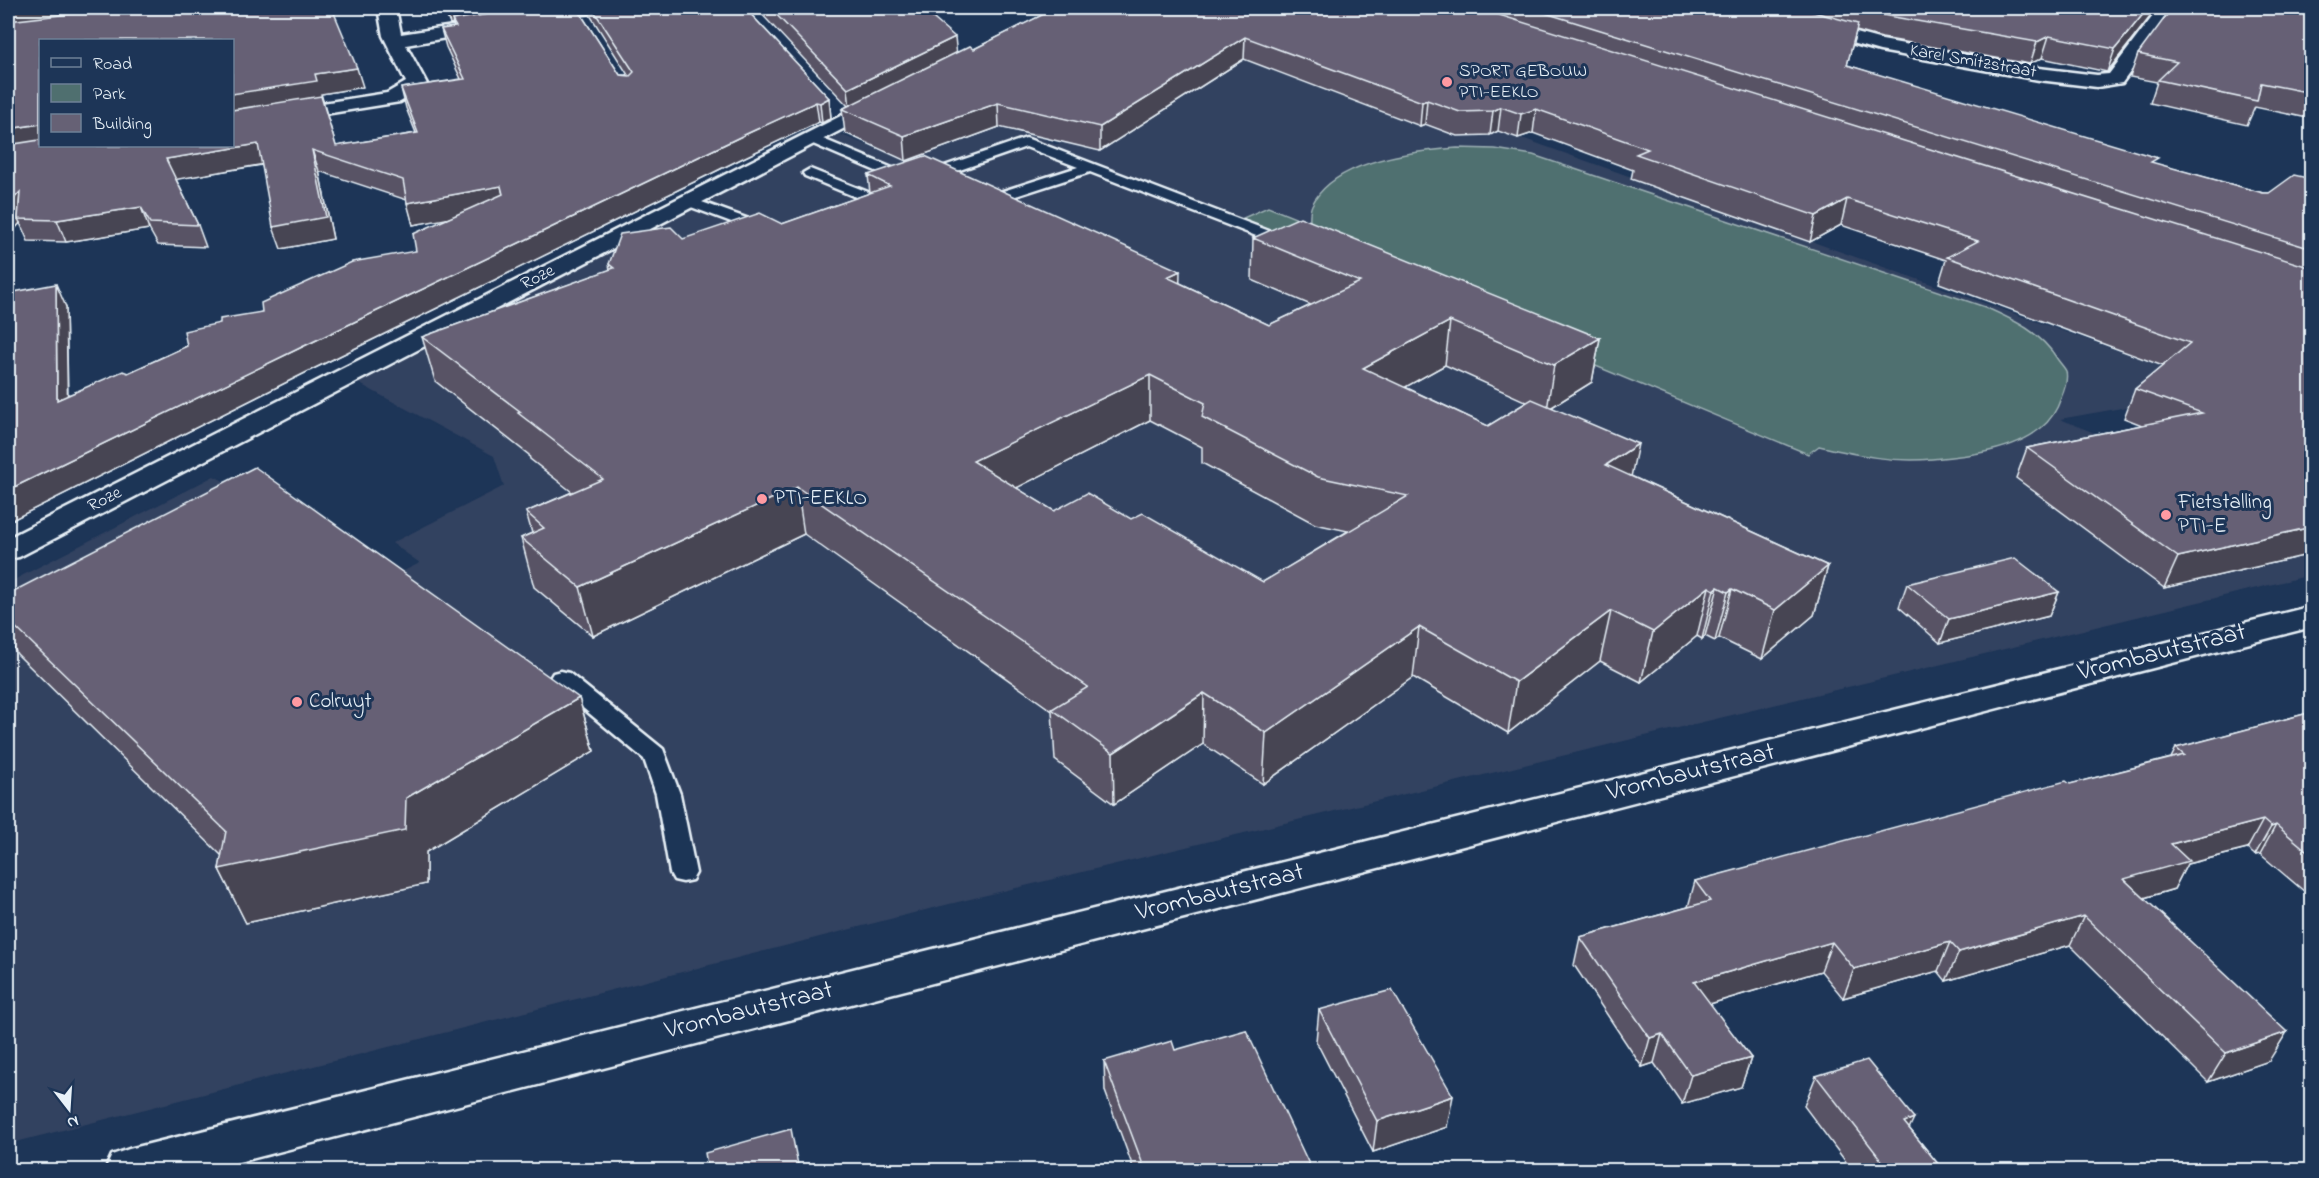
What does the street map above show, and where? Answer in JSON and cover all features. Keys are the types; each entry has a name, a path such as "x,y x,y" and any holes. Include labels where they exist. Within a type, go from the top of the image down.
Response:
{"street":[{"path":"234,123 393,98 417,84 393,36 387,8"},
{"name":"Karel Smitzstraat","path":"1747,8 1880,45 2039,75 2097,81 2115,79 2168,8"},
{"path":"393,36 511,18 583,10"},
{"name":"Roze","path":"8,550 811,138 839,111 899,93"},
{"name":"Vrombautstraat","path":"129,1170 2312,616"}],"lane":[{"path":"811,138 932,189"},
{"path":"846,204 1026,142 1301,249"},
{"path":"973,206 1091,167"},
{"path":"810,173 879,193"},
{"path":"688,201 769,231 780,227"},
{"path":"561,678 655,755 668,794 683,873"}],"shaded area":[{"path":"1236,36 2172,370 2127,407 2060,419 2222,485 2311,544 2311,575 933,908 8,1144 8,583 214,476 254,497 371,587 420,563 392,543 504,486 494,456 347,377 839,134 903,159 1008,124 1055,144 1065,143"}],"green space":[{"path":"1457,148 1495,149 1533,155 1985,307 2026,328 2051,350 2066,371 2065,385 2059,402 2048,422 2030,436 1989,451 1918,460 1889,459 1819,446 1808,454 1241,219 1268,207 1310,224 1311,207 1323,190 1356,168 1398,155"}],"building":[{"path":"122,8 332,8 357,68 315,74 317,81 234,94 234,39 39,39 39,124 8,129 8,21"},
{"path":"526,8 577,8 620,75 630,76 634,72 592,8 745,8 829,98 742,136 8,490 8,359 14,292 56,284 57,400 123,371 128,373 187,346 184,331 220,323 220,319 262,312 261,303 352,262 416,251 413,234 503,194 501,186 407,203 403,180 312,150 326,217 273,227 258,144 166,159 198,225 150,223 141,207 57,220 18,219 20,192 8,205 8,145 39,140 39,147 234,147 234,110 321,96 336,146 418,133 401,88 465,79 441,29 456,27 452,20"},
{"path":"770,8 921,8 955,37 848,89"},
{"path":"1056,8 1477,8 2312,268 2312,527 2178,557 2027,448 2202,413 2135,389 2190,343 1947,257 1978,241 1847,199 1816,216 1636,154 1648,149 1536,109 1521,114 1501,107 1493,111 1460,112 1427,100 1422,102 1245,37 1100,127 998,103 904,136 842,109 970,46 974,49"},
{"path":"1529,8 1799,8 1858,24 1847,65 2158,158 2151,162 2263,193 2269,193 2294,175 2312,179 2312,249"},
{"path":"1856,8 2148,8 2115,49 2049,36 2037,42 1888,16"},
{"path":"2172,8 2312,8 2312,93 2261,83 2257,101 2158,80 2177,62 2138,54"},
{"name":"PTI-EEKLO","path":"925,156 1180,271 1167,277 1269,325 1360,282 1253,238 1300,217 1600,338 1554,365 1450,321 1363,368 1488,426 1532,399 1638,444 1606,465 1828,566 1775,610 1732,589 1728,592 1718,587 1714,590 1709,587 1653,632 1611,611 1516,682 1419,627 1266,733 1204,693 1113,753 1052,709 1088,687 797,487 580,587 521,538 544,528 526,512 603,479 518,413 521,412 422,337 614,268 609,264 620,234 671,227 683,239 760,213 782,224 890,186 868,175","holes":["1150,375 1205,403 1202,417 1318,477 1408,496 1263,582 1143,513 1131,519 1087,493 1054,511 973,461"]},
{"name":"Colruyt","path":"255,467 579,698 406,798 405,830 219,869 226,831 8,620 8,594"},
{"path":"2015,558 2059,592 1949,619 1907,584"},
{"path":"2312,712 2312,855 2276,825 2271,827 2263,820 2171,844 2189,861 2124,879 2287,1032 2226,1053 2084,916 1959,952 1950,942 1854,969 1832,942 1694,982 1751,1058 1691,1075 1662,1034 1650,1038 1580,937 1710,901 1695,881 2066,781 2070,784 2184,755 2176,748"},
{"path":"1392,990 1453,1096 1377,1121 1319,1010"},
{"path":"1246,1030 1309,1164 1288,1170 1145,1170 1104,1061 1172,1041 1175,1050"},
{"path":"1867,1060 1914,1118 1904,1122 1943,1170 1889,1170 1816,1076"},
{"path":"791,1129 799,1170 708,1170 705,1153"}],"place":[{"name":"SPORT GEBOUW PTI-EEKLO","path":"1447,82"},
{"name":"PTI-EEKLO","path":"762,499"},
{"name":"Fietstalling PTI-E","path":"2166,515"},
{"name":"Colruyt","path":"297,702"}]}
